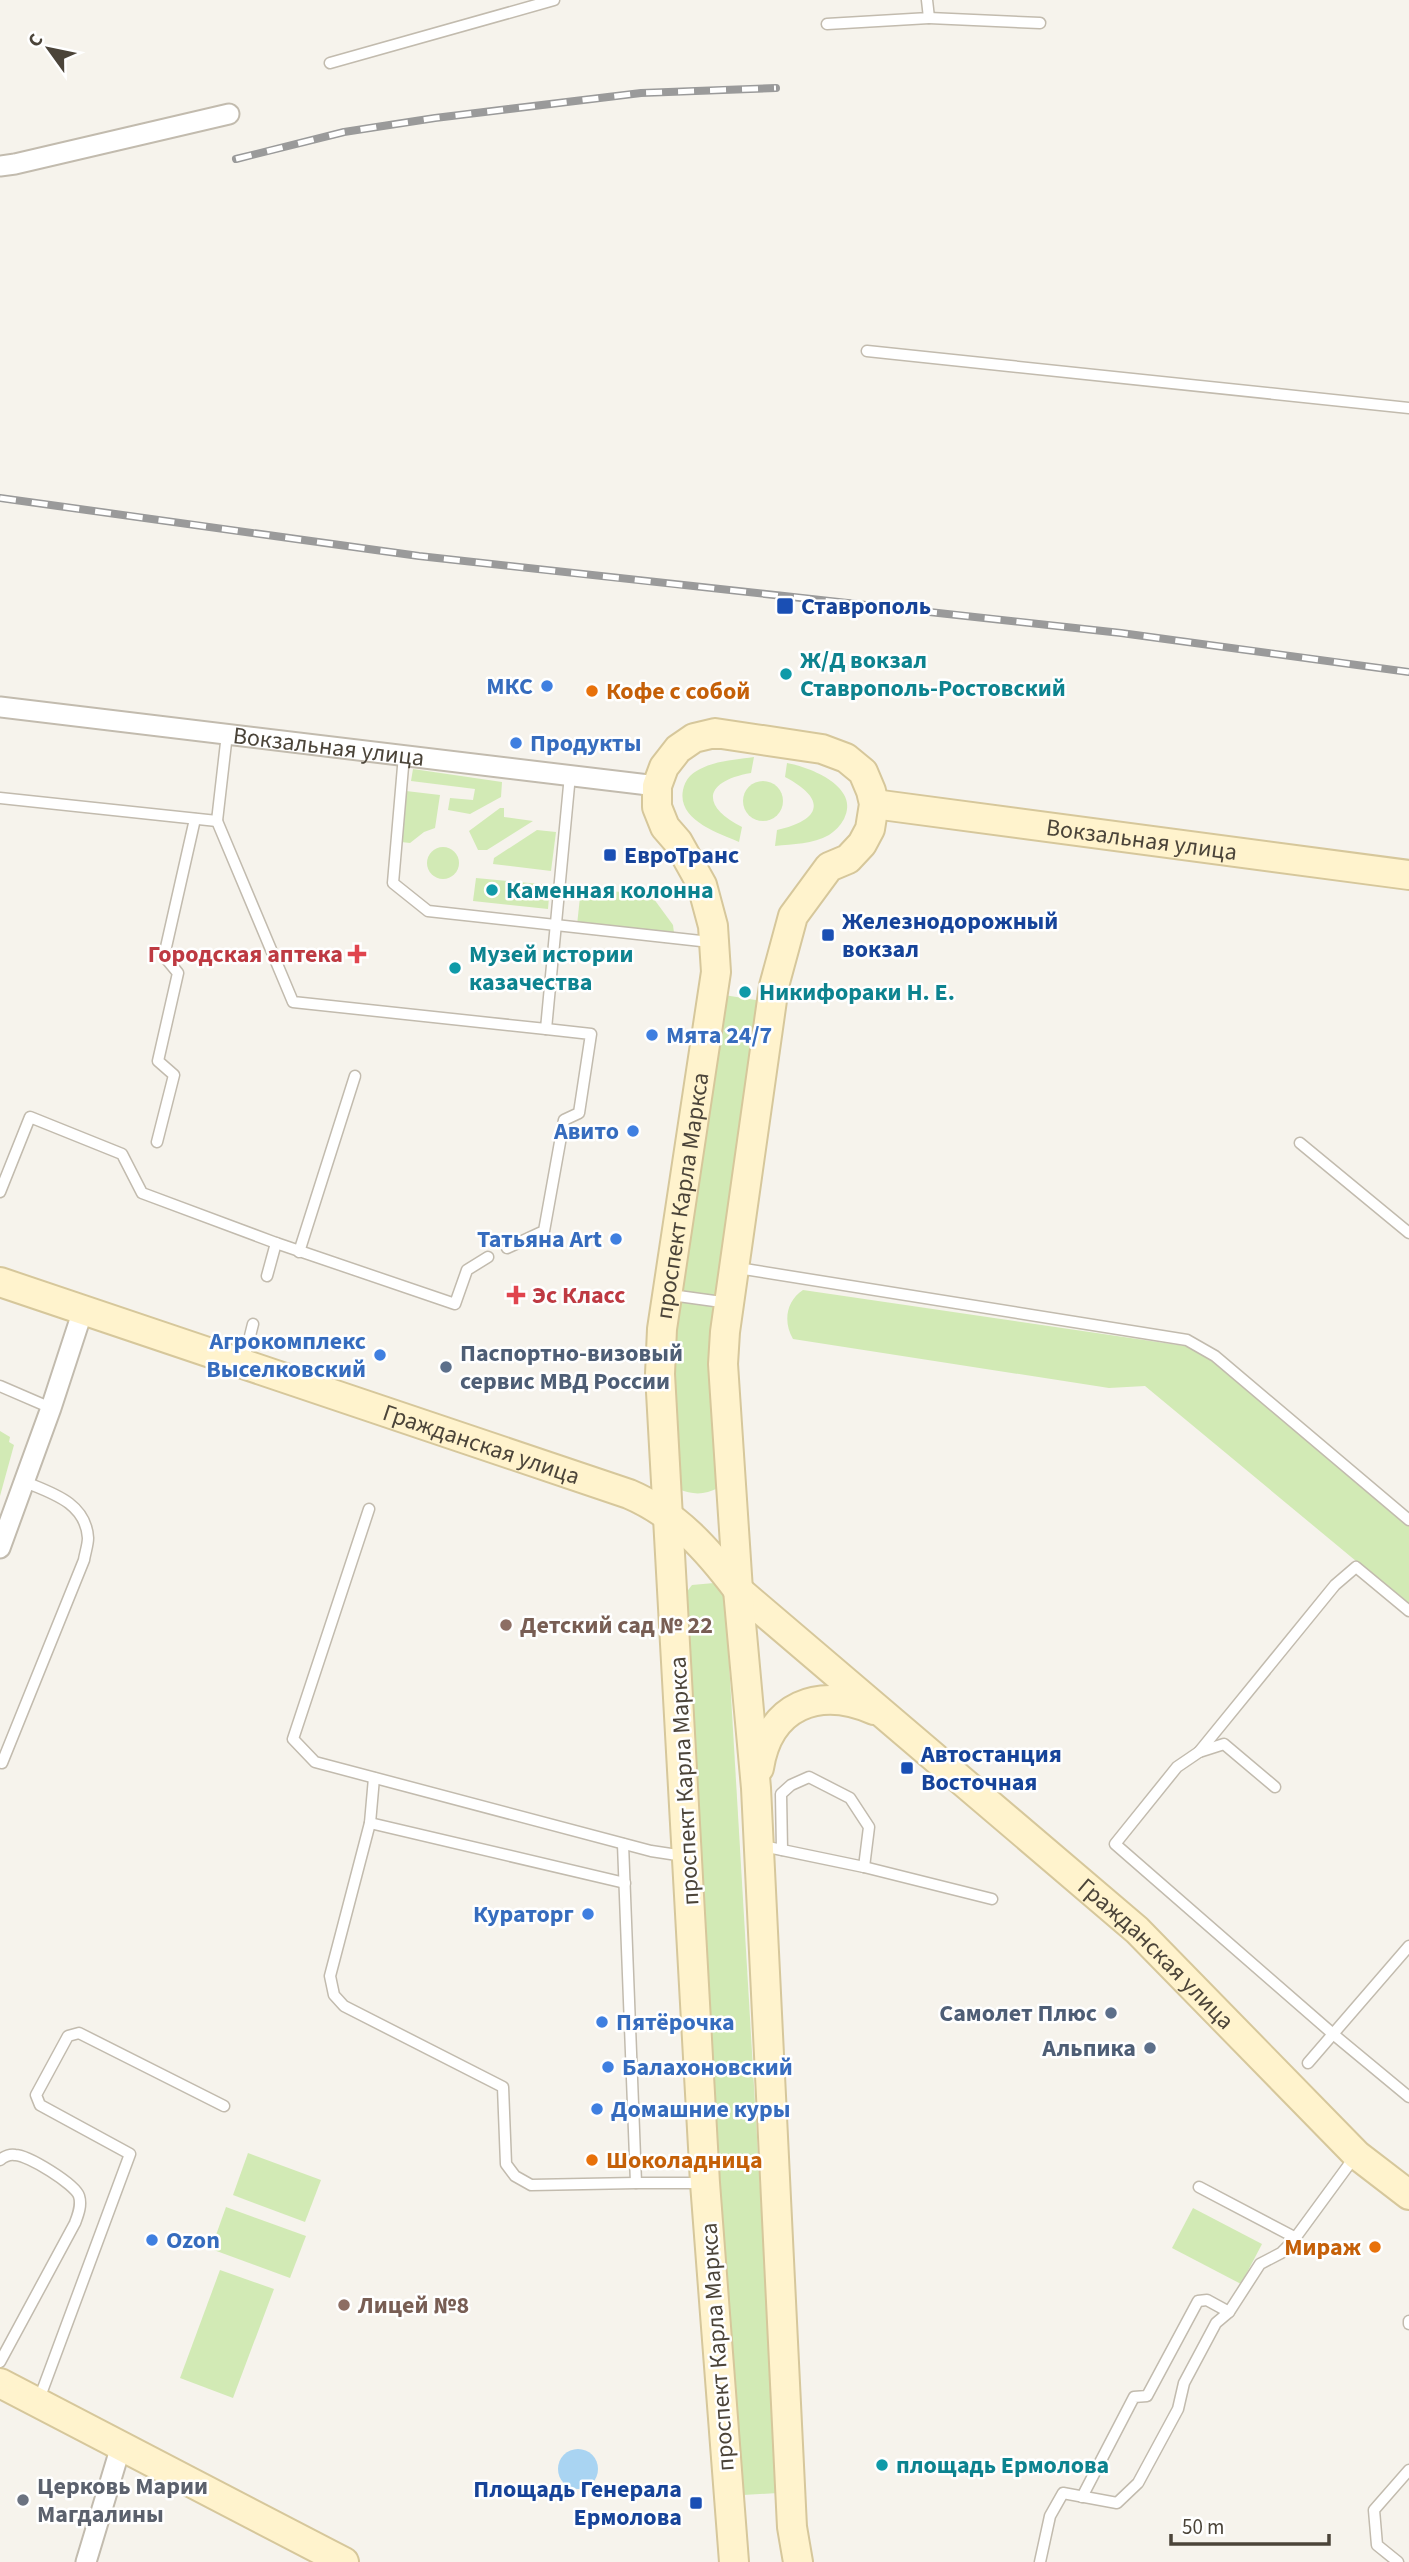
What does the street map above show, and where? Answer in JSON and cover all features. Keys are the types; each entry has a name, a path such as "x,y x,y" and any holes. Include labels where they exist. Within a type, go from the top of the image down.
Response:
{"main road":[{"path":"657,786 664,767 678,749 694,738 715,733 822,749 846,758 863,772 872,790 874,804 870,829 862,844 848,859 829,867 793,916 774,986 729,1303 723,1364 738,1590 756,1788 770,1848 792,2527 798,2562"},
{"name":"проспект Карла Маркса","path":"657,786 657,807 665,827 678,842 702,885 715,943 715,981 662,1329 660,1374 705,2183 734,2562"},
{"name":"Вокзальная улица","path":"874,804 1409,875"},
{"name":"Гражданская улица","path":"0,1282 629,1494 669,1516 710,1552 738,1590 1137,1930 1357,2155 1409,2194"},
{"name":"Гражданская улица","path":"756,1788 761,1756 768,1737 780,1718 798,1706 832,1699 850,1701 895,1722"},
{"path":"0,2383 344,2562"}],"street":[{"path":"0,166 229,114"},
{"name":"Вокзальная улица","path":"0,707 657,786"},
{"path":"0,1548 83,1310"},
{"path":"86,2562 121,2446"}],"lane":[{"path":"330,63 554,0"},
{"path":"927,0 929,18"},
{"path":"827,24 929,18 1040,23"},
{"path":"867,351 1409,408"},
{"path":"227,734 218,821 293,1002 591,1034 579,1113 564,1120 544,1231 507,1248"},
{"path":"404,755 393,883 428,911 715,943"},
{"path":"546,1029 570,775"},
{"path":"0,797 218,821"},
{"path":"157,1142 174,1075 158,1061 178,973 164,956 195,820"},
{"path":"299,1252 355,1076"},
{"path":"0,1192 30,1117 122,1154 142,1193 299,1252 456,1304 467,1270 488,1257"},
{"path":"1300,1143 1409,1233"},
{"path":"267,1276 276,1243"},
{"path":"734,1268 756,1269 1187,1340 1215,1356 1409,1520"},
{"path":"667,1295 729,1303"},
{"path":"244,1364 253,1324"},
{"path":"0,1386 51,1408"},
{"path":"2,1763 84,1560 88,1538 83,1518 69,1501 25,1482"},
{"path":"369,1509 293,1740 315,1762 623,1844 688,1857"},
{"path":"1199,1752 1335,1585 1356,1567 1409,1611"},
{"path":"1275,1787 1224,1744 1199,1752 1177,1767 1115,1844 1409,2097"},
{"path":"864,1867 869,1827 850,1798 809,1777 781,1794 770,1848 864,1867 992,1899"},
{"path":"374,1778 370,1823 330,1976 334,1995 344,2006 503,2087 506,2164 522,2182 531,2186 705,2183"},
{"path":"370,1823 625,1883"},
{"path":"623,1844 636,2183"},
{"path":"1308,2063 1409,1946"},
{"path":"38,2403 130,2154 40,2105 37,2095 68,2036 79,2034 224,2106"},
{"path":"0,2160 13,2154 24,2156 71,2185 79,2195 79,2210 75,2223 0,2362"},
{"path":"1040,2562 1050,2516 1063,2493 1117,2503 1138,2483 1178,2409 1184,2382 1216,2323 1229,2312 1260,2264 1280,2253 1296,2238 1357,2155"},
{"path":"1199,2187 1296,2238"},
{"path":"1082,2497 1134,2397 1147,2396 1198,2301 1207,2300 1229,2312"},
{"path":"1398,2562 1377,2545 1374,2510 1409,2470"}],"green space":[{"path":"754,757 751,773 724,782 716,788 713,795 719,811 742,827 739,842 710,830 693,817 686,810 683,790 690,776 704,767"},
{"path":"787,763 808,769 830,780 846,797 847,808 842,822 829,835 810,842 775,846 777,830 803,821 814,808 808,793 785,777"},
{"path":"413,769 502,782 501,797 470,814 448,810 450,798 473,800 475,789 411,781"},
{"path":"763,781 777,787 783,801 777,815 763,821 749,815 743,801 749,787"},
{"path":"406,791 440,795 435,828 424,832 410,843 401,842"},
{"path":"500,808 504,808 504,817 533,821 487,850 478,850 469,831"},
{"path":"537,830 556,832 551,871 493,864 494,858"},
{"path":"443,847 454,852 459,863 454,874 443,879 432,874 427,863 432,852"},
{"path":"476,878 550,885 548,909 473,901"},
{"path":"581,888 651,895 673,925 674,933 577,925"},
{"path":"724,995 762,1001 718,1488 694,1493 679,1489 671,1372 673,1326"},
{"path":"803,1290 1192,1347 1210,1357 1409,1522 1409,1605 1145,1386 1109,1388 793,1339 788,1326 788,1312 793,1300"},
{"path":"0,1431 10,1437 9,1442 14,1445 0,1496"},
{"path":"714,1583 725,1594 778,2493 743,2495 715,2177 682,1598 692,1585"},
{"path":"248,2153 321,2180 305,2222 233,2195"},
{"path":"226,2207 306,2236 290,2278 211,2249"},
{"path":"1193,2208 1262,2244 1241,2284 1172,2248"},
{"path":"220,2270 274,2289 233,2398 180,2378"}],"water":[{"path":"578,2449 592,2455 598,2469 592,2483 578,2489 564,2483 558,2469 564,2455"}],"railway":[{"path":"236,159 344,132 435,118 641,93 776,88"},
{"path":"0,498 419,556 1121,633 1409,672"}],"place":[{"name":"Ставрополь","path":"785,606"},
{"name":"Ж/Д вокзал Ставрополь-Ростовский","path":"786,674"},
{"name":"МКС","path":"547,686"},
{"name":"Кофе с собой","path":"592,691"},
{"name":"Продукты","path":"516,743"},
{"name":"ЕвроТранс","path":"610,855"},
{"name":"Каменная колонна","path":"492,890"},
{"name":"Железнодорожный вокзал","path":"828,935"},
{"name":"Городская аптека","path":"357,954"},
{"name":"Музей истории казачества","path":"455,968"},
{"name":"Никифораки Н. Е.","path":"745,992"},
{"name":"Мята 24/7","path":"652,1035"},
{"name":"Авито","path":"633,1131"},
{"name":"Татьяна Art","path":"616,1239"},
{"name":"Эс Класс","path":"516,1295"},
{"name":"Агрокомплекс Выселковский","path":"380,1355"},
{"name":"Паспортно-визовый сервис МВД России","path":"446,1367"},
{"name":"Детский сад № 22","path":"506,1625"},
{"name":"Автостанция Восточная","path":"907,1768"},
{"name":"Кураторг","path":"588,1914"},
{"name":"Самолет Плюс","path":"1111,2013"},
{"name":"Пятёрочка","path":"602,2022"},
{"name":"Альпика","path":"1150,2048"},
{"name":"Балахоновский","path":"608,2067"},
{"name":"Домашние куры","path":"597,2109"},
{"name":"Шоколадница","path":"592,2160"},
{"name":"Ozon","path":"152,2240"},
{"name":"Мираж","path":"1375,2247"},
{"name":"Лицей №8","path":"344,2305"},
{"name":"площадь Ермолова","path":"882,2465"},
{"name":"Церковь Марии Магдалины","path":"23,2500"},
{"name":"Площадь Генерала Ермолова","path":"696,2503"}]}
